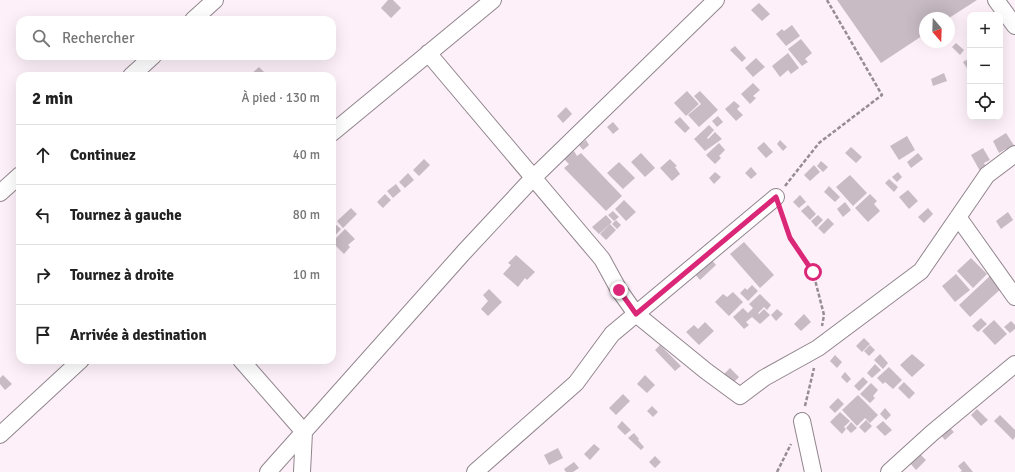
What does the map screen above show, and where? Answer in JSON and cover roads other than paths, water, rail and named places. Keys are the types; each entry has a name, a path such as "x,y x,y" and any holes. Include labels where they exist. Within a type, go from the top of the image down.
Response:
{"street":[{"path":"197,16 215,0"},
{"path":"336,131 493,0"},
{"path":"268,472 464,252 533,178 716,0"},
{"path":"996,0 1015,26"},
{"path":"428,53 602,259 619,290 636,314 706,371 740,396 764,378 818,348 921,271 987,175 1015,154"},
{"path":"135,72 149,60"},
{"path":"0,193 16,179"},
{"path":"474,472 576,383 612,334 776,197"},
{"path":"958,217 1015,297"},
{"path":"0,435 77,364"},
{"path":"244,364 304,432 302,472"},
{"path":"889,472 932,433 1015,364"},
{"path":"802,421 813,472"}]}
